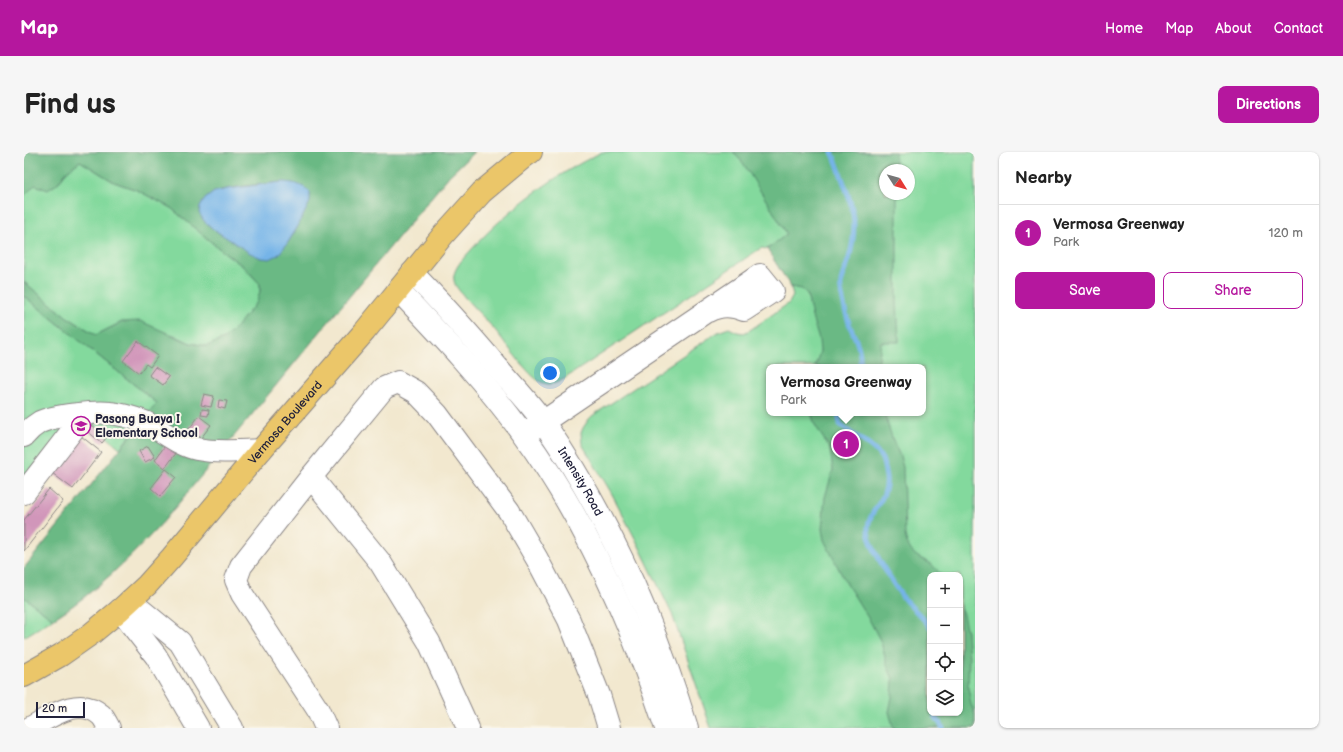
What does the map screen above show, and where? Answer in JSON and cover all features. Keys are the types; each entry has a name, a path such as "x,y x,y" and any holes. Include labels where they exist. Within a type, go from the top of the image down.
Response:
{"main road":[{"name":"Vermosa Boulevard","path":"24,676 60,655 91,634 125,606 172,557 261,450 365,331 444,234 482,192 525,156 532,152"}],"street":[{"name":"Intensity Road","path":"412,272 486,354 543,422 570,463 595,505 621,554 657,638 687,728"},
{"name":"Intensity Road","path":"398,290 463,360 524,435 573,513 615,595 651,683 666,728"},
{"path":"524,435 708,311"},
{"path":"326,728 318,710 242,594 236,580 241,566 311,477 384,388 398,382 416,392 437,414 509,511 537,559 569,620 599,695 609,728"},
{"path":"24,436 40,422 54,418 108,413 129,416 146,423 176,440 196,449 230,452 261,450"},
{"path":"24,493 85,414"},
{"path":"311,477 380,562 429,642 468,728"},
{"path":"125,606 198,728"},
{"path":"125,606 180,642 232,728"},
{"path":"30,728 67,708 86,706 101,715 109,728"}],"green space":[{"path":"24,152 474,152 449,176 164,521 112,574 83,598 53,619 24,597 24,568 157,403 24,296 24,282 67,317 96,335 122,322 140,321 190,343 207,346 224,339 237,326 257,302 260,284 244,267 216,246 171,208 137,190 114,182 80,161 66,172 57,184 48,190 35,185 24,196","holes":["281,182 310,201 297,228 287,244 261,258 213,229 204,221 200,206 209,196 218,191 235,187"]},
{"path":"602,152 975,152 975,728 711,728 672,614 612,494 582,444 581,433 592,416 718,332 729,328 737,332 744,333 789,303 793,296 791,287 767,249 762,248 564,379 553,384 541,382 524,367 495,330 462,294 455,284 454,275 464,258 485,235 516,207 549,183 584,161"},
{"path":"733,152 895,152 896,164 879,164 879,200 897,200 897,301 899,342 881,342 878,364 816,364 820,351 819,340 807,294 802,289 791,287 767,249 787,234 743,163"},
{"path":"80,161 114,182 137,190 171,208 216,246 244,267 260,284 260,292 257,302 224,339 207,346 190,343 174,335 122,322 96,335 67,317 24,282 24,196 35,185 57,184 66,172"},
{"name":"Pasong Buaya I Elementary School","path":"24,296 157,403 120,448 87,421 24,505"},
{"path":"812,416 885,416 903,467 905,535 908,544 911,551 915,555 936,568 939,572 927,572 927,716 963,716 963,615 967,632 969,657 968,687 971,704 975,714 975,728 894,728 889,712 893,679 887,665 881,642 870,621 845,581 824,540 822,529 825,497 833,470 830,449 815,425"},
{"path":"24,597 53,619 24,637"}],"water":[{"path":"281,182 297,184 307,189 310,192 310,202 287,244 278,255 270,259 261,258 250,253 213,229 204,221 199,213 200,206 205,199 214,192"}],"building":[{"path":"138,341 158,356 150,367 146,364 139,373 123,361"},
{"path":"155,367 169,377 163,385 149,375"},
{"path":"204,394 214,396 211,407 201,405"},
{"path":"219,400 227,401 225,409 218,407"},
{"path":"202,409 209,410 208,416 201,415"},
{"path":"199,416 211,425 201,438 189,429"},
{"path":"92,425 107,437 102,443 87,431"},
{"path":"81,436 101,452 73,489 52,473"},
{"path":"166,444 177,452 165,468 155,460"},
{"path":"148,446 155,457 145,462 139,451"},
{"path":"166,469 176,477 160,496 151,488"},
{"path":"49,489 63,501 24,551 24,520"}],"waterway":[{"path":"832,152 852,208 854,227 852,247 842,278 841,286 847,317 859,351 860,364"},
{"path":"838,416 840,425 874,449 882,459 886,477 885,492 872,515 868,531 873,547 895,586 905,600 927,624"},
{"path":"935,716 943,728"}],"place":[{"name":"Pasong Buaya I Elementary School","path":"81,426"},
{"name":"Vermosa Greenway","path":"846,444"}]}
